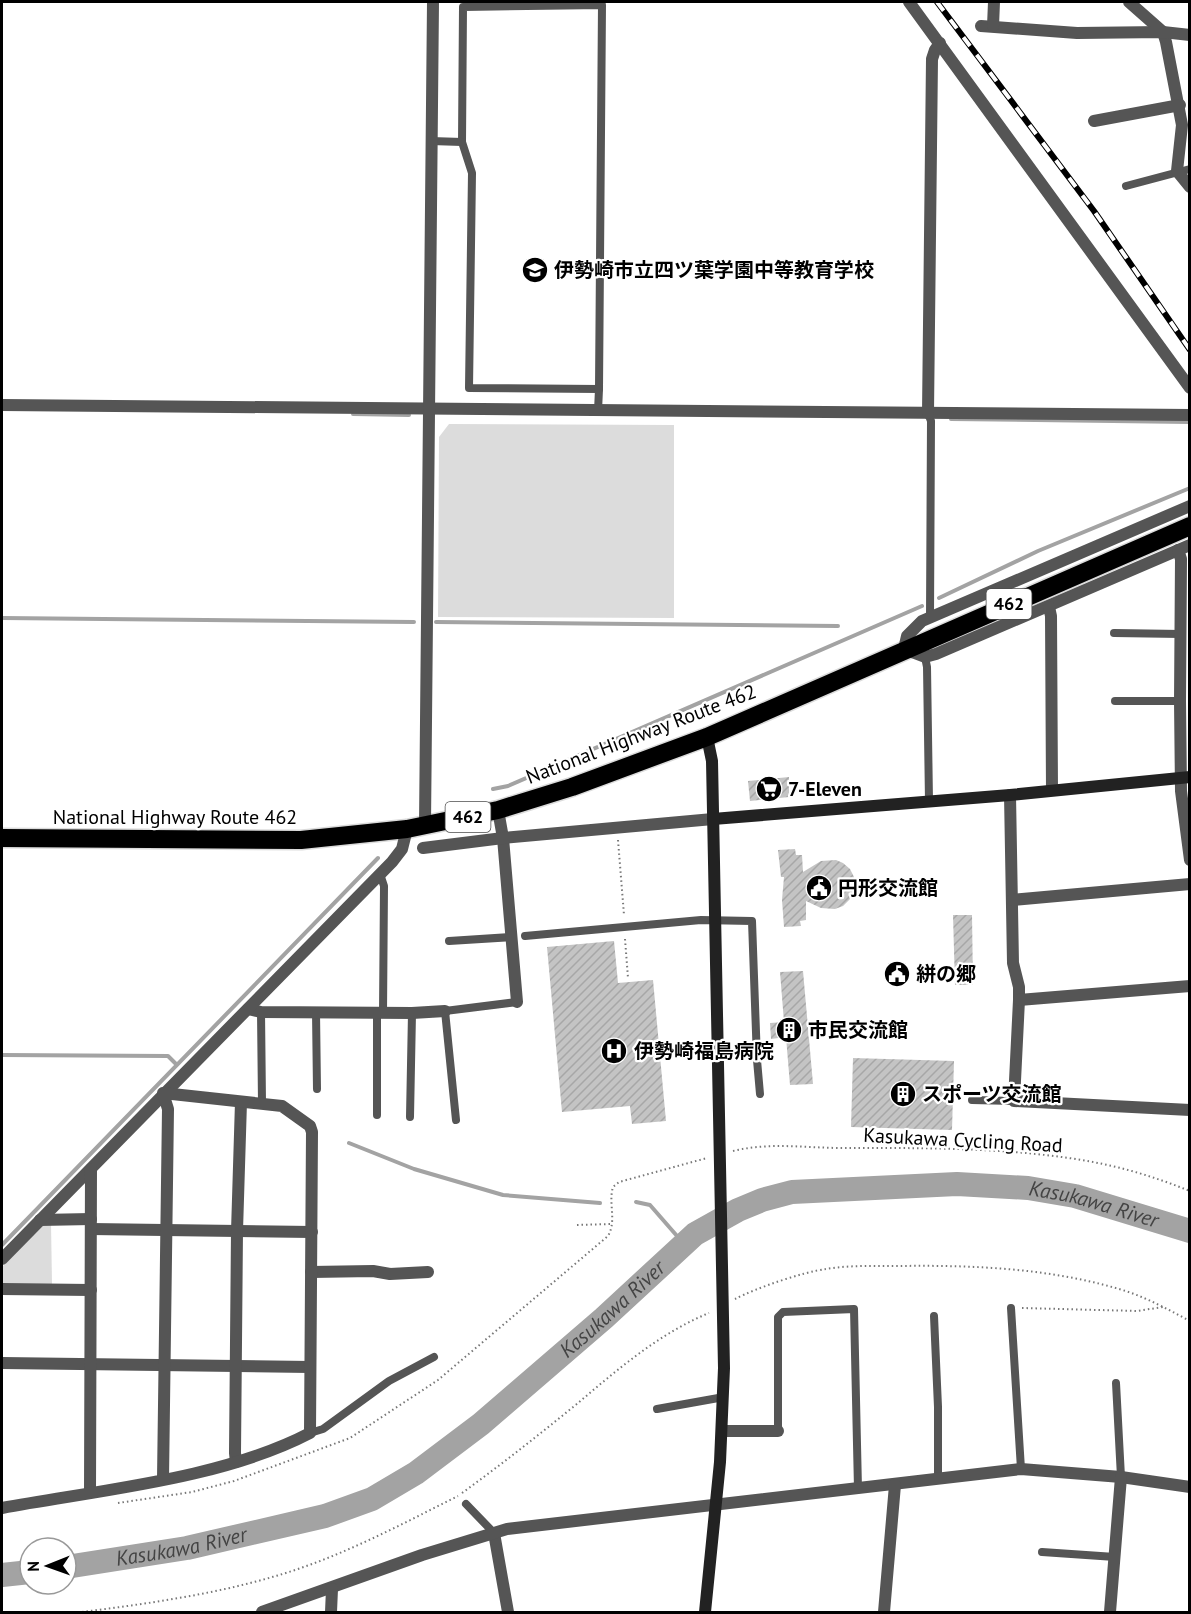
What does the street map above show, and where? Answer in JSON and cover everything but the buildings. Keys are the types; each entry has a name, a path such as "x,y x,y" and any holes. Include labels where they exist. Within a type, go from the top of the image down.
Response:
{"highway":[{"name":"National Highway Route 462","path":"2,838 270,840 341,837 407,829 498,810 581,784 707,737 1190,526"}],"street":[{"path":"425,825 433,2"},
{"path":"909,2 1190,388"},
{"path":"994,2 987,26 1077,33 1163,32 1190,35"},
{"path":"1129,2 1163,32 1180,105 1183,170 1190,187"},
{"path":"927,413 932,59 940,43"},
{"path":"1094,120 1180,105"},
{"path":"2,405 1190,415"},
{"path":"1184,547 936,654 925,657 912,654 904,649 907,636 922,621 930,617 1190,506"},
{"path":"1184,547 1181,559 1180,701 1190,860"},
{"path":"1049,607 1051,616 1052,790"},
{"path":"705,1612 723,1431 729,1299 720,1160 712,761 707,737"},
{"path":"423,848 617,827 1010,795 1185,777"},
{"path":"1010,795 1013,963 1019,1000 1014,1101 1190,1110"},
{"path":"498,810 503,838 517,1002"},
{"path":"2,1259 400,853 407,829"},
{"path":"1012,900 1190,884"},
{"path":"1019,1000 1190,986"},
{"path":"248,1009 261,1012 412,1013 445,1011"},
{"path":"2,1508 212,1470 296,1441 310,1433 312,1132 309,1126 282,1106 163,1093"},
{"path":"163,1093 168,1109 163,1479"},
{"path":"236,1462 237,1231 241,1102"},
{"path":"90,1492 91,1169"},
{"path":"40,1220 166,1230 312,1232"},
{"path":"311,1272 373,1271 390,1274 428,1272"},
{"path":"2,1289 91,1290"},
{"path":"2,1363 310,1367"},
{"path":"723,1431 778,1431"},
{"path":"262,1612 332,1589 422,1555 507,1529 1021,1469 1121,1477 1190,1486"},
{"path":"1110,1612 1121,1477"},
{"path":"884,1612 895,1485"},
{"path":"494,1533 508,1612"},
{"path":"331,1612 332,1589"}],"lane":[{"path":"598,411 599,389 602,6 463,7 462,142 472,173 469,388 599,389"},
{"path":"431,141 462,142"},
{"path":"1126,186 1183,170"},
{"path":"927,413 931,421 930,617"},
{"path":"1114,633 1181,634"},
{"path":"925,657 929,801"},
{"path":"1115,701 1180,701"},
{"path":"377,1115 384,886 380,874"},
{"path":"525,936 715,921 752,921 760,1094"},
{"path":"449,941 512,937"},
{"path":"456,1120 445,1011 517,1002"},
{"path":"261,1012 262,1103"},
{"path":"316,1012 317,1089"},
{"path":"410,1117 412,1013"},
{"path":"972,1100 1014,1101"},
{"path":"1011,1308 1021,1469"},
{"path":"778,1431 777,1317 783,1312 854,1309 858,1489"},
{"path":"934,1317 938,1479"},
{"path":"310,1433 323,1429 389,1381 434,1358"},
{"path":"1116,1383 1121,1477"},
{"path":"657,1409 724,1397"},
{"path":"466,1504 494,1533"},
{"path":"1042,1552 1115,1557"}],"path":[{"path":"617,827 628,978"},
{"name":"Kasukawa Cycling Road","path":"732,1151 765,1145 789,1145 809,1148 924,1148 1033,1154 1098,1163 1154,1178 1190,1191"},
{"path":"577,1225 612,1224"},
{"path":"729,1299 824,1269 845,1266 937,1265 1026,1270 1060,1275 1119,1289 1148,1299 1190,1321"},
{"path":"1011,1308 1137,1311 1163,1307"},
{"path":"82,1612 198,1595 257,1582 341,1552 385,1532 458,1497 516,1453 622,1366 660,1339 710,1312"}],"shaded area":[{"path":"449,424 674,425 674,618 438,617 439,437"},
{"path":"51,1223 52,1284 2,1285 2,1267 43,1224"}],"waterway":[{"path":"353,414 409,415"},
{"path":"951,419 1190,422"},
{"path":"939,598 1038,551 1190,488"},
{"path":"493,789 508,786 922,606"},
{"path":"2,618 414,622"},
{"path":"436,622 838,626"},
{"path":"2,1245 378,858"},
{"path":"2,1055 168,1056 176,1064"},
{"path":"349,1143 414,1169 503,1195 600,1203"},
{"name":"Kasukawa River","path":"78,1565 187,1548 325,1516 372,1499 416,1473 481,1424 604,1318 695,1234 738,1210 762,1200 792,1192 957,1184 1028,1188 1075,1196 1190,1231"},
{"path":"636,1202 650,1205 684,1244"},
{"name":"Kasukawa River","path":"2,1575 18,1573"}],"railway":[{"path":"937,2 1094,211 1190,350"}],"place":[{"name":"伊勢崎市立四ツ葉学園中等教育学校","path":"535,270"},
{"name":"7-Eleven","path":"769,789"},
{"name":"円形交流館","path":"819,888"},
{"name":"絣の郷","path":"897,974"},
{"name":"市民交流館","path":"789,1030"},
{"name":"伊勢崎福島病院","path":"614,1051"},
{"name":"スポーツ交流館","path":"903,1094"}]}
